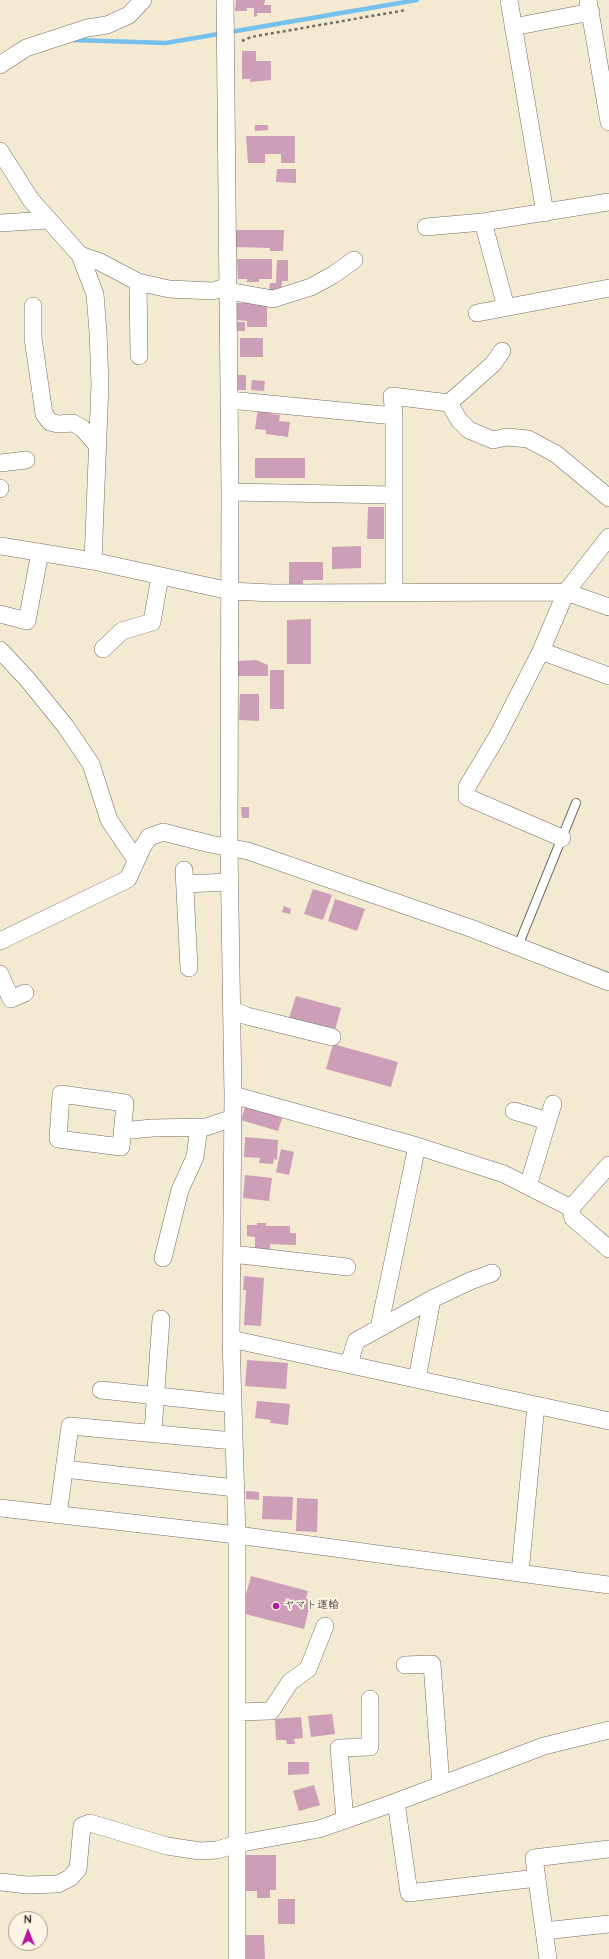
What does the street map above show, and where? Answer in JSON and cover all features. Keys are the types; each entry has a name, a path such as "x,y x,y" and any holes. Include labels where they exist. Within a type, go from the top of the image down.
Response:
{"street":[{"path":"0,65 26,48 87,28 107,24 129,15 143,0"},
{"path":"225,0 225,21 232,45 228,288 230,492 229,848 233,1095 231,1339 237,1535 237,1959"},
{"path":"509,0 545,213"},
{"path":"513,27 590,6 604,58 609,122"},
{"path":"0,152 31,200 80,255 95,294 100,384 93,561"},
{"path":"426,227 483,222 609,202"},
{"path":"0,223 48,220"},
{"path":"483,222 506,307"},
{"path":"80,255 100,262 138,282 169,289 212,291 228,288 273,299 311,287 333,275 354,260"},
{"path":"138,282 139,356"},
{"path":"476,313 609,288"},
{"path":"33,306 33,338 44,414 50,422 58,424 73,423 82,428 97,445"},
{"path":"394,592 394,416 392,396 449,403 493,364 502,351"},
{"path":"229,400 394,416"},
{"path":"449,403 459,420 469,430 493,440 507,437 528,439 556,454 609,498"},
{"path":"0,463 26,460"},
{"path":"230,492 394,495"},
{"path":"562,838 467,797 467,787 498,735 541,652 566,592 609,536"},
{"path":"0,546 93,561 230,591 272,593 566,592 609,607"},
{"path":"0,614 27,621 40,552"},
{"path":"103,649 122,631 152,622 160,576"},
{"path":"0,650 28,680 66,727 91,764 109,820 136,860"},
{"path":"541,652 609,676"},
{"path":"0,941 117,886 128,879 132,873 136,860 150,837 163,832 229,848 248,851 518,946 609,982"},
{"path":"189,968 185,877 230,882"},
{"path":"0,974 11,999 25,993"},
{"path":"232,1010 248,1016 332,1037"},
{"path":"61,1094 124,1103 122,1131 121,1147 58,1139 61,1094"},
{"path":"233,1095 417,1146 504,1174 571,1208"},
{"path":"528,1186 553,1104"},
{"path":"514,1111 548,1120"},
{"path":"122,1131 152,1128 199,1127 233,1118"},
{"path":"163,1258 180,1190 195,1157 199,1127"},
{"path":"379,1328 417,1146"},
{"path":"571,1208 609,1165"},
{"path":"571,1208 573,1218 609,1249"},
{"path":"232,1254 347,1267"},
{"path":"350,1364 356,1341 432,1299 470,1281 492,1273"},
{"path":"417,1379 432,1299"},
{"path":"153,1432 161,1319"},
{"path":"231,1339 609,1421"},
{"path":"101,1390 233,1404"},
{"path":"520,1573 536,1405"},
{"path":"58,1515 70,1426 153,1432 234,1442"},
{"path":"64,1469 235,1488"},
{"path":"0,1508 237,1535 609,1585"},
{"path":"237,1712 271,1711 290,1682 308,1669 325,1626"},
{"path":"406,1665 432,1664 441,1785"},
{"path":"345,1820 339,1748 370,1747 370,1699"},
{"path":"0,1882 28,1885 58,1884 70,1878 78,1869 82,1826 90,1823 168,1846 200,1851 218,1850 237,1844 319,1829 396,1802 544,1746 609,1730"},
{"path":"396,1802 409,1893 537,1878"},
{"path":"548,1959 534,1858 609,1849"},
{"path":"544,1931 609,1924"}],"lane":[{"path":"518,946 576,803"}],"path":[{"path":"232,45 251,37 406,10"}],"building":[{"path":"236,0 265,0 264,5 271,5 271,13 257,13 257,16 254,17 254,8 247,8 247,11 235,11"},
{"path":"242,51 256,51 256,61 271,61 271,80 250,82 250,79 242,79"},
{"path":"255,125 268,125 268,130 255,131"},
{"path":"246,136 295,136 295,163 281,163 281,154 265,154 265,163 248,163"},
{"path":"277,169 296,169 296,183 276,182"},
{"path":"236,230 284,230 283,251 270,251 270,248 236,247"},
{"path":"237,259 272,259 272,279 259,279 259,282 247,282 247,279 238,279"},
{"path":"277,260 288,260 288,281 282,281 281,290 269,290 270,283 276,283"},
{"path":"236,303 267,303 267,327 247,327 247,321 236,320"},
{"path":"235,322 245,322 245,331 235,331"},
{"path":"240,338 263,338 263,357 240,357"},
{"path":"237,375 246,375 246,390 237,390"},
{"path":"252,380 265,381 264,391 251,390"},
{"path":"258,408 271,410 271,414 280,415 279,421 290,422 288,437 266,434 266,430 255,429"},
{"path":"255,458 305,458 305,478 255,478"},
{"path":"368,507 384,507 384,539 367,539"},
{"path":"361,546 361,568 332,569 332,547"},
{"path":"289,562 323,562 323,580 303,580 303,586 289,586"},
{"path":"311,619 311,664 287,664 287,620"},
{"path":"256,660 268,665 268,676 237,676 237,661"},
{"path":"270,670 284,670 284,709 270,709"},
{"path":"240,694 259,694 259,721 239,720"},
{"path":"241,807 249,807 249,818 242,818"},
{"path":"313,889 332,895 323,920 304,914"},
{"path":"335,899 365,909 357,931 328,921"},
{"path":"284,906 291,909 290,914 282,912"},
{"path":"296,996 341,1008 335,1030 289,1018"},
{"path":"333,1044 398,1062 391,1087 326,1069"},
{"path":"246,1104 283,1115 278,1131 241,1120"},
{"path":"245,1137 278,1140 277,1160 274,1159 273,1164 259,1163 260,1158 244,1157"},
{"path":"281,1149 294,1152 289,1175 276,1172"},
{"path":"245,1175 272,1178 269,1201 243,1198"},
{"path":"257,1223 266,1223 266,1226 290,1226 290,1233 296,1233 296,1245 270,1244 270,1252 255,1251 255,1237 247,1236 247,1225 257,1225"},
{"path":"244,1276 264,1278 261,1326 244,1325 246,1290 243,1290"},
{"path":"247,1360 288,1363 286,1389 245,1386"},
{"path":"257,1401 290,1404 288,1425 270,1423 271,1420 255,1418"},
{"path":"246,1491 259,1492 259,1500 246,1499"},
{"path":"263,1496 293,1497 292,1520 262,1519"},
{"path":"297,1498 318,1499 317,1532 296,1531"},
{"name":"ヤマト運輸","path":"251,1576 308,1591 306,1599 311,1600 304,1629 241,1613"},
{"path":"332,1714 335,1734 311,1737 308,1716"},
{"path":"301,1717 303,1738 294,1739 295,1744 287,1744 286,1740 276,1740 275,1719"},
{"path":"288,1762 309,1762 309,1774 288,1775"},
{"path":"314,1785 320,1805 299,1811 293,1791"},
{"path":"246,1855 276,1855 276,1890 270,1890 270,1898 257,1898 257,1891 246,1891"},
{"path":"278,1899 295,1899 295,1924 278,1924"},
{"path":"244,1935 264,1935 265,1959 244,1959"}],"waterway":[{"path":"73,40 166,43 417,0"}],"place":[{"name":"ヤマト運輸","path":"276,1606"}]}
